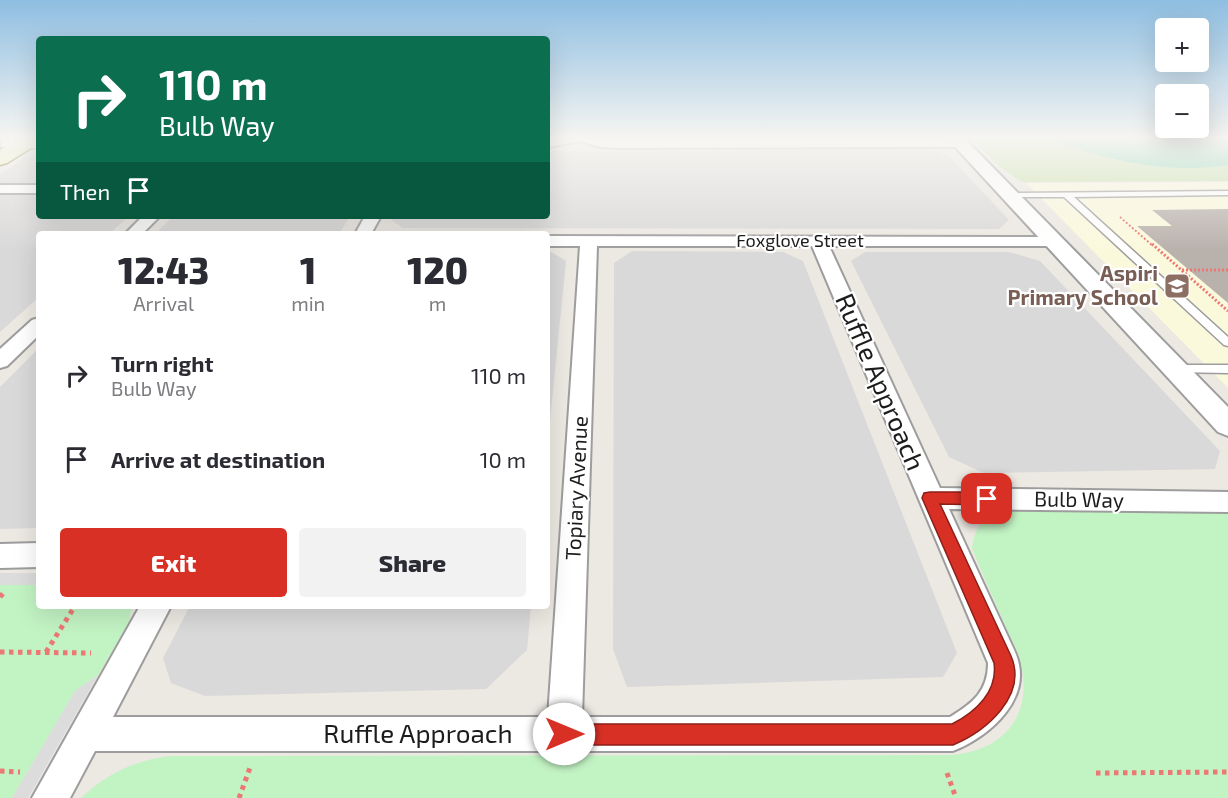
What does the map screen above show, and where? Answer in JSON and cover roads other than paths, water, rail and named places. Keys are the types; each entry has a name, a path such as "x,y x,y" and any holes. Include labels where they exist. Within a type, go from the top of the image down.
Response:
{"street":[{"path":"991,175 1228,425"},
{"path":"0,189 36,189"},
{"path":"136,231 149,219"},
{"name":"Foxglove Street","path":"550,241 1053,242"},
{"name":"Topiary Avenue","path":"564,734 589,241"},
{"name":"Ruffle Approach","path":"85,734 953,734 965,728 985,714 998,696 1005,674 1004,663 818,241"},
{"path":"0,361 36,327"},
{"name":"Bulb Way","path":"930,498 1228,502"},
{"path":"0,556 36,555"},
{"path":"50,798 154,609"}],"lane":[{"path":"1010,195 1228,193"},
{"path":"1066,194 1228,343"},
{"path":"1174,369 1228,369"}],"place":[{"name":"Aspiri Primary School","path":"1177,286"}]}
